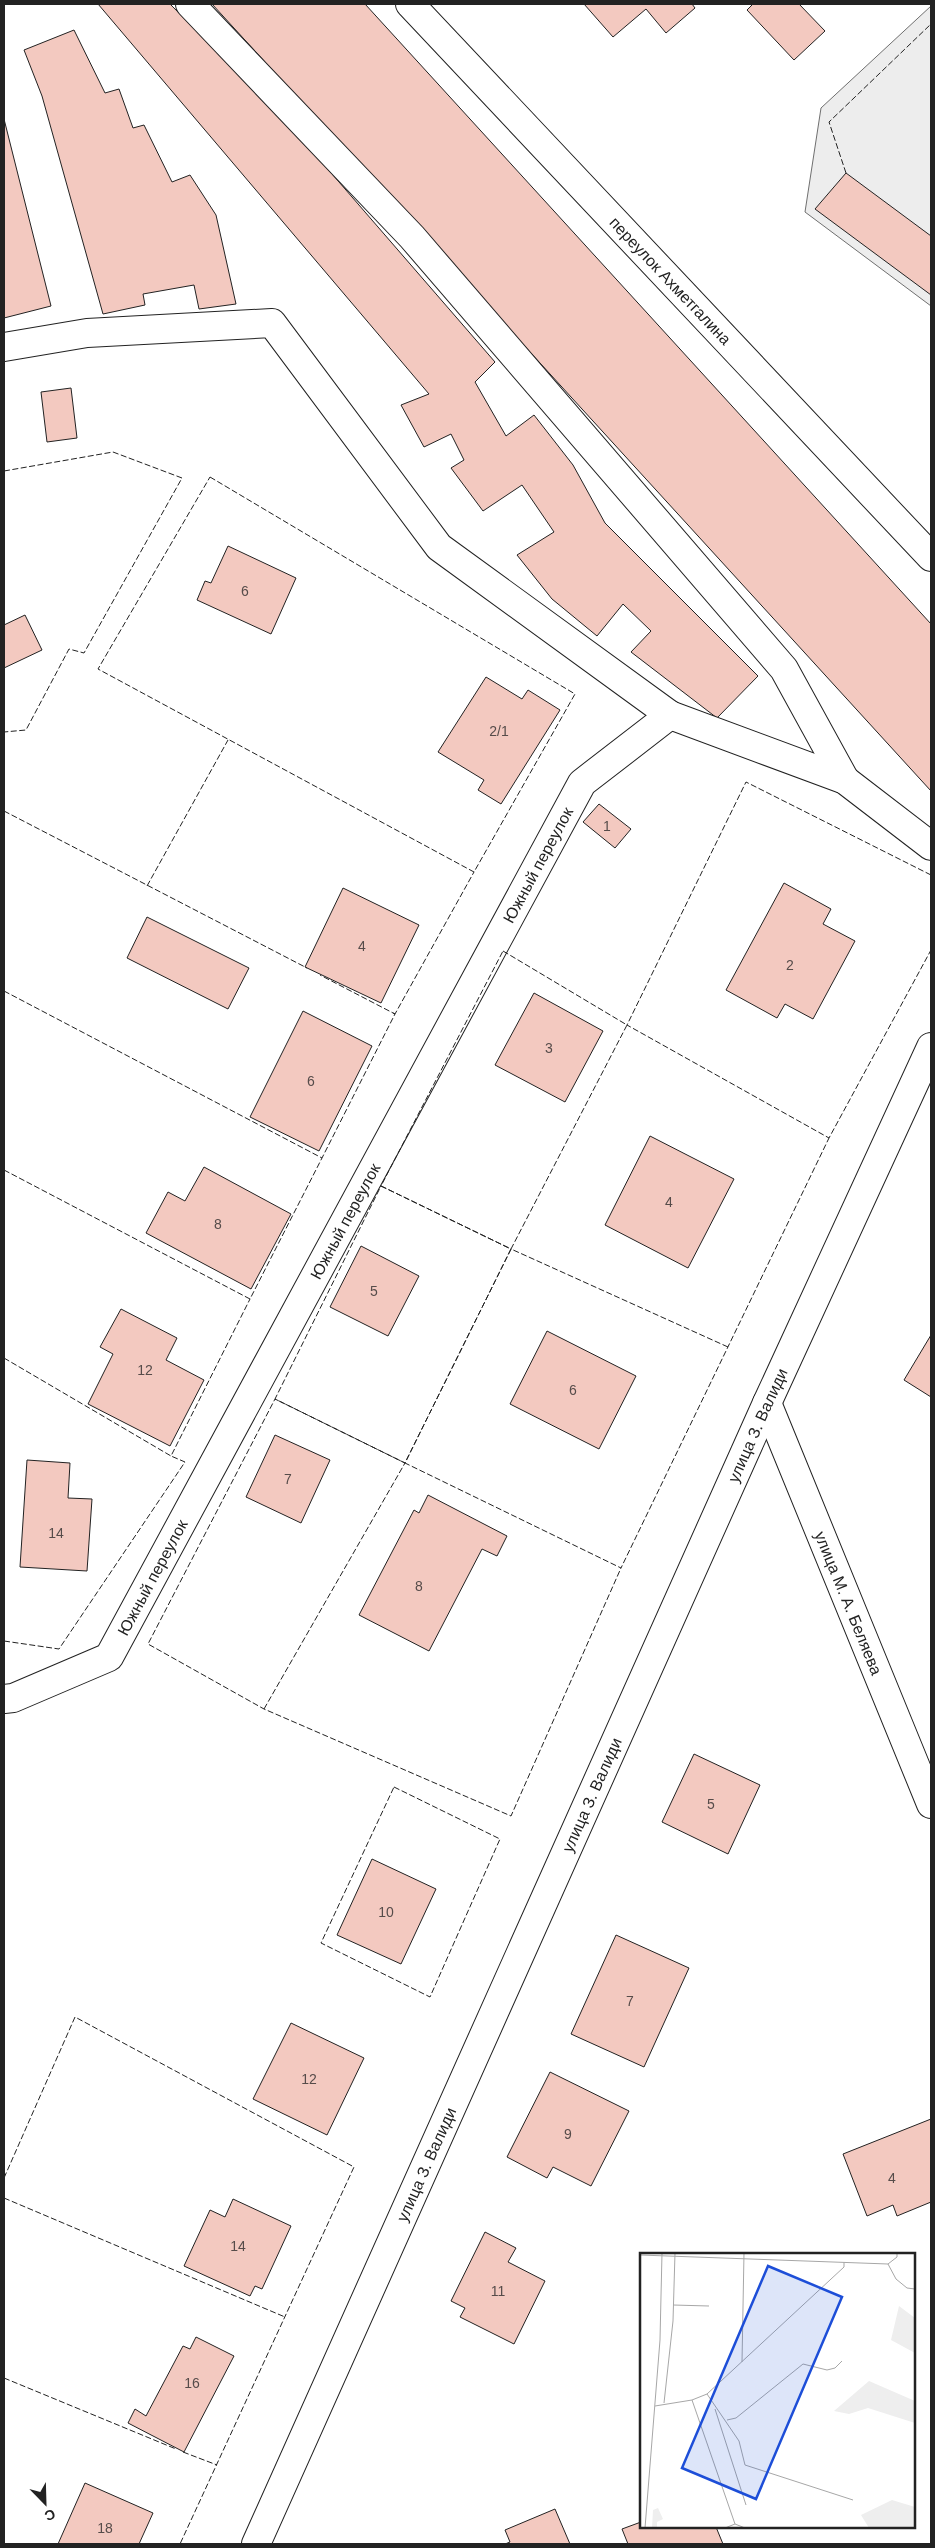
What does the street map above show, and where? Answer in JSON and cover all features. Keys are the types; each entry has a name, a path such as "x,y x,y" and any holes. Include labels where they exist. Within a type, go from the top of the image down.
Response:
{"street":[{"path":"190,4 412,237 784,669 845,780"},
{"name":"переулок Ахметгалина","path":"410,4 931,557"},
{"path":"4,347 87,333 272,323 439,547 670,715 845,780 931,846"},
{"name":"Южный переулок","path":"4,1699 13,1698 109,1657 582,784 670,715"},
{"name":"улица З. Валиди","path":"256,2544 767,1403 931,1047"},
{"name":"улица М. А. Беляева","path":"767,1403 931,1804"}],"shaded area":[{"path":"931,6 931,306 805,212 821,108"}],"building":[{"path":"98,4 170,4 287,122 495,362 475,382 506,436 534,415 573,465 605,523 758,676 717,718 631,652 651,631 623,604 597,636 552,599 517,555 554,532 522,485 483,511 451,468 464,460 451,434 424,447 401,405 429,394"},
{"path":"212,4 365,4 931,624 931,791"},
{"path":"584,4 692,4 695,8 666,33 646,9 613,37"},
{"path":"753,4 799,4 825,31 794,60 747,10"},
{"path":"74,30 105,93 119,89 133,128 144,125 172,182 190,175 216,215 236,304 199,309 194,285 143,294 145,305 103,314 42,96 24,50"},
{"path":"4,119 51,306 4,318"},
{"path":"846,173 931,236 931,295 815,209"},
{"path":"71,388 77,438 47,442 41,392"},
{"path":"228,546 296,578 271,634 197,600 205,581 211,583"},
{"path":"25,615 42,650 4,668 4,625"},
{"path":"486,677 522,699 528,690 560,710 501,804 478,790 484,780 438,752"},
{"path":"599,804 631,829 615,848 583,822"},
{"path":"784,883 831,909 823,924 855,941 813,1019 785,1004 777,1018 726,990"},
{"path":"343,888 419,925 381,1003 305,967"},
{"path":"147,917 249,968 228,1009 127,958"},
{"path":"534,993 603,1031 565,1102 495,1065"},
{"path":"303,1011 372,1046 319,1151 250,1117"},
{"path":"650,1136 734,1179 688,1268 605,1225"},
{"path":"204,1167 291,1214 251,1289 146,1233 168,1192 185,1201"},
{"path":"361,1246 419,1276 388,1336 330,1307"},
{"path":"121,1309 177,1338 166,1360 204,1380 170,1446 88,1404 113,1354 100,1347"},
{"path":"547,1331 636,1376 599,1449 510,1404"},
{"path":"931,1335 931,1397 904,1380"},
{"path":"275,1435 330,1460 301,1523 246,1497"},
{"path":"27,1460 70,1463 68,1498 92,1499 87,1571 20,1567"},
{"path":"428,1495 507,1536 497,1556 482,1549 429,1651 359,1615 414,1510 419,1513"},
{"path":"694,1754 760,1785 728,1854 662,1822"},
{"path":"372,1859 436,1889 401,1964 337,1935"},
{"path":"616,1935 689,1968 644,2067 571,2034"},
{"path":"291,2023 364,2058 327,2135 253,2099"},
{"path":"550,2072 629,2111 591,2186 553,2167 547,2178 507,2157"},
{"path":"931,2119 931,2202 897,2216 893,2205 867,2216 843,2154"},
{"path":"233,2199 291,2226 262,2289 255,2286 250,2296 184,2266 210,2210 225,2217"},
{"path":"485,2232 516,2248 508,2262 545,2281 514,2344 460,2317 465,2308 451,2301"},
{"path":"196,2337 234,2356 184,2452 128,2423 135,2409 146,2416 183,2346 190,2349"},
{"path":"85,2483 153,2513 139,2544 58,2544"},
{"path":"555,2509 570,2544 505,2544 510,2542 505,2530"},
{"path":"640,2522 640,2528 716,2528 723,2544 628,2544 622,2529"}],"fence":[{"path":"846,173 829,122 931,24"},
{"path":"4,471 113,452 182,478 84,653 69,649 26,730 4,732"},
{"path":"210,477 575,694 474,872 98,669 210,477"},
{"path":"147,886 228,740"},
{"path":"931,875 746,782 627,1025 829,1138 931,950"},
{"path":"4,811 307,968"},
{"path":"393,1013 395,1014 474,872"},
{"path":"503,951 627,1025 511,1249 381,1186 503,951"},
{"path":"4,991 322,1158 395,1014 320,975"},
{"path":"728,1347 511,1249 405,1463 621,1568 829,1138"},
{"path":"4,1170 250,1299 322,1158"},
{"path":"381,1186 511,1249 405,1463 275,1399 381,1186"},
{"path":"4,1358 171,1456 250,1299"},
{"path":"264,1709 405,1463 275,1399 148,1644 264,1709 511,1816 621,1568"},
{"path":"4,1641 59,1649 185,1462 171,1456"},
{"path":"394,1787 500,1839 430,1997 321,1943 394,1787"},
{"path":"4,2178 75,2017 354,2167 180,2544"},
{"path":"4,2198 285,2317"},
{"path":"4,2378 176,2449"},
{"path":"183,2452 217,2465"}]}
